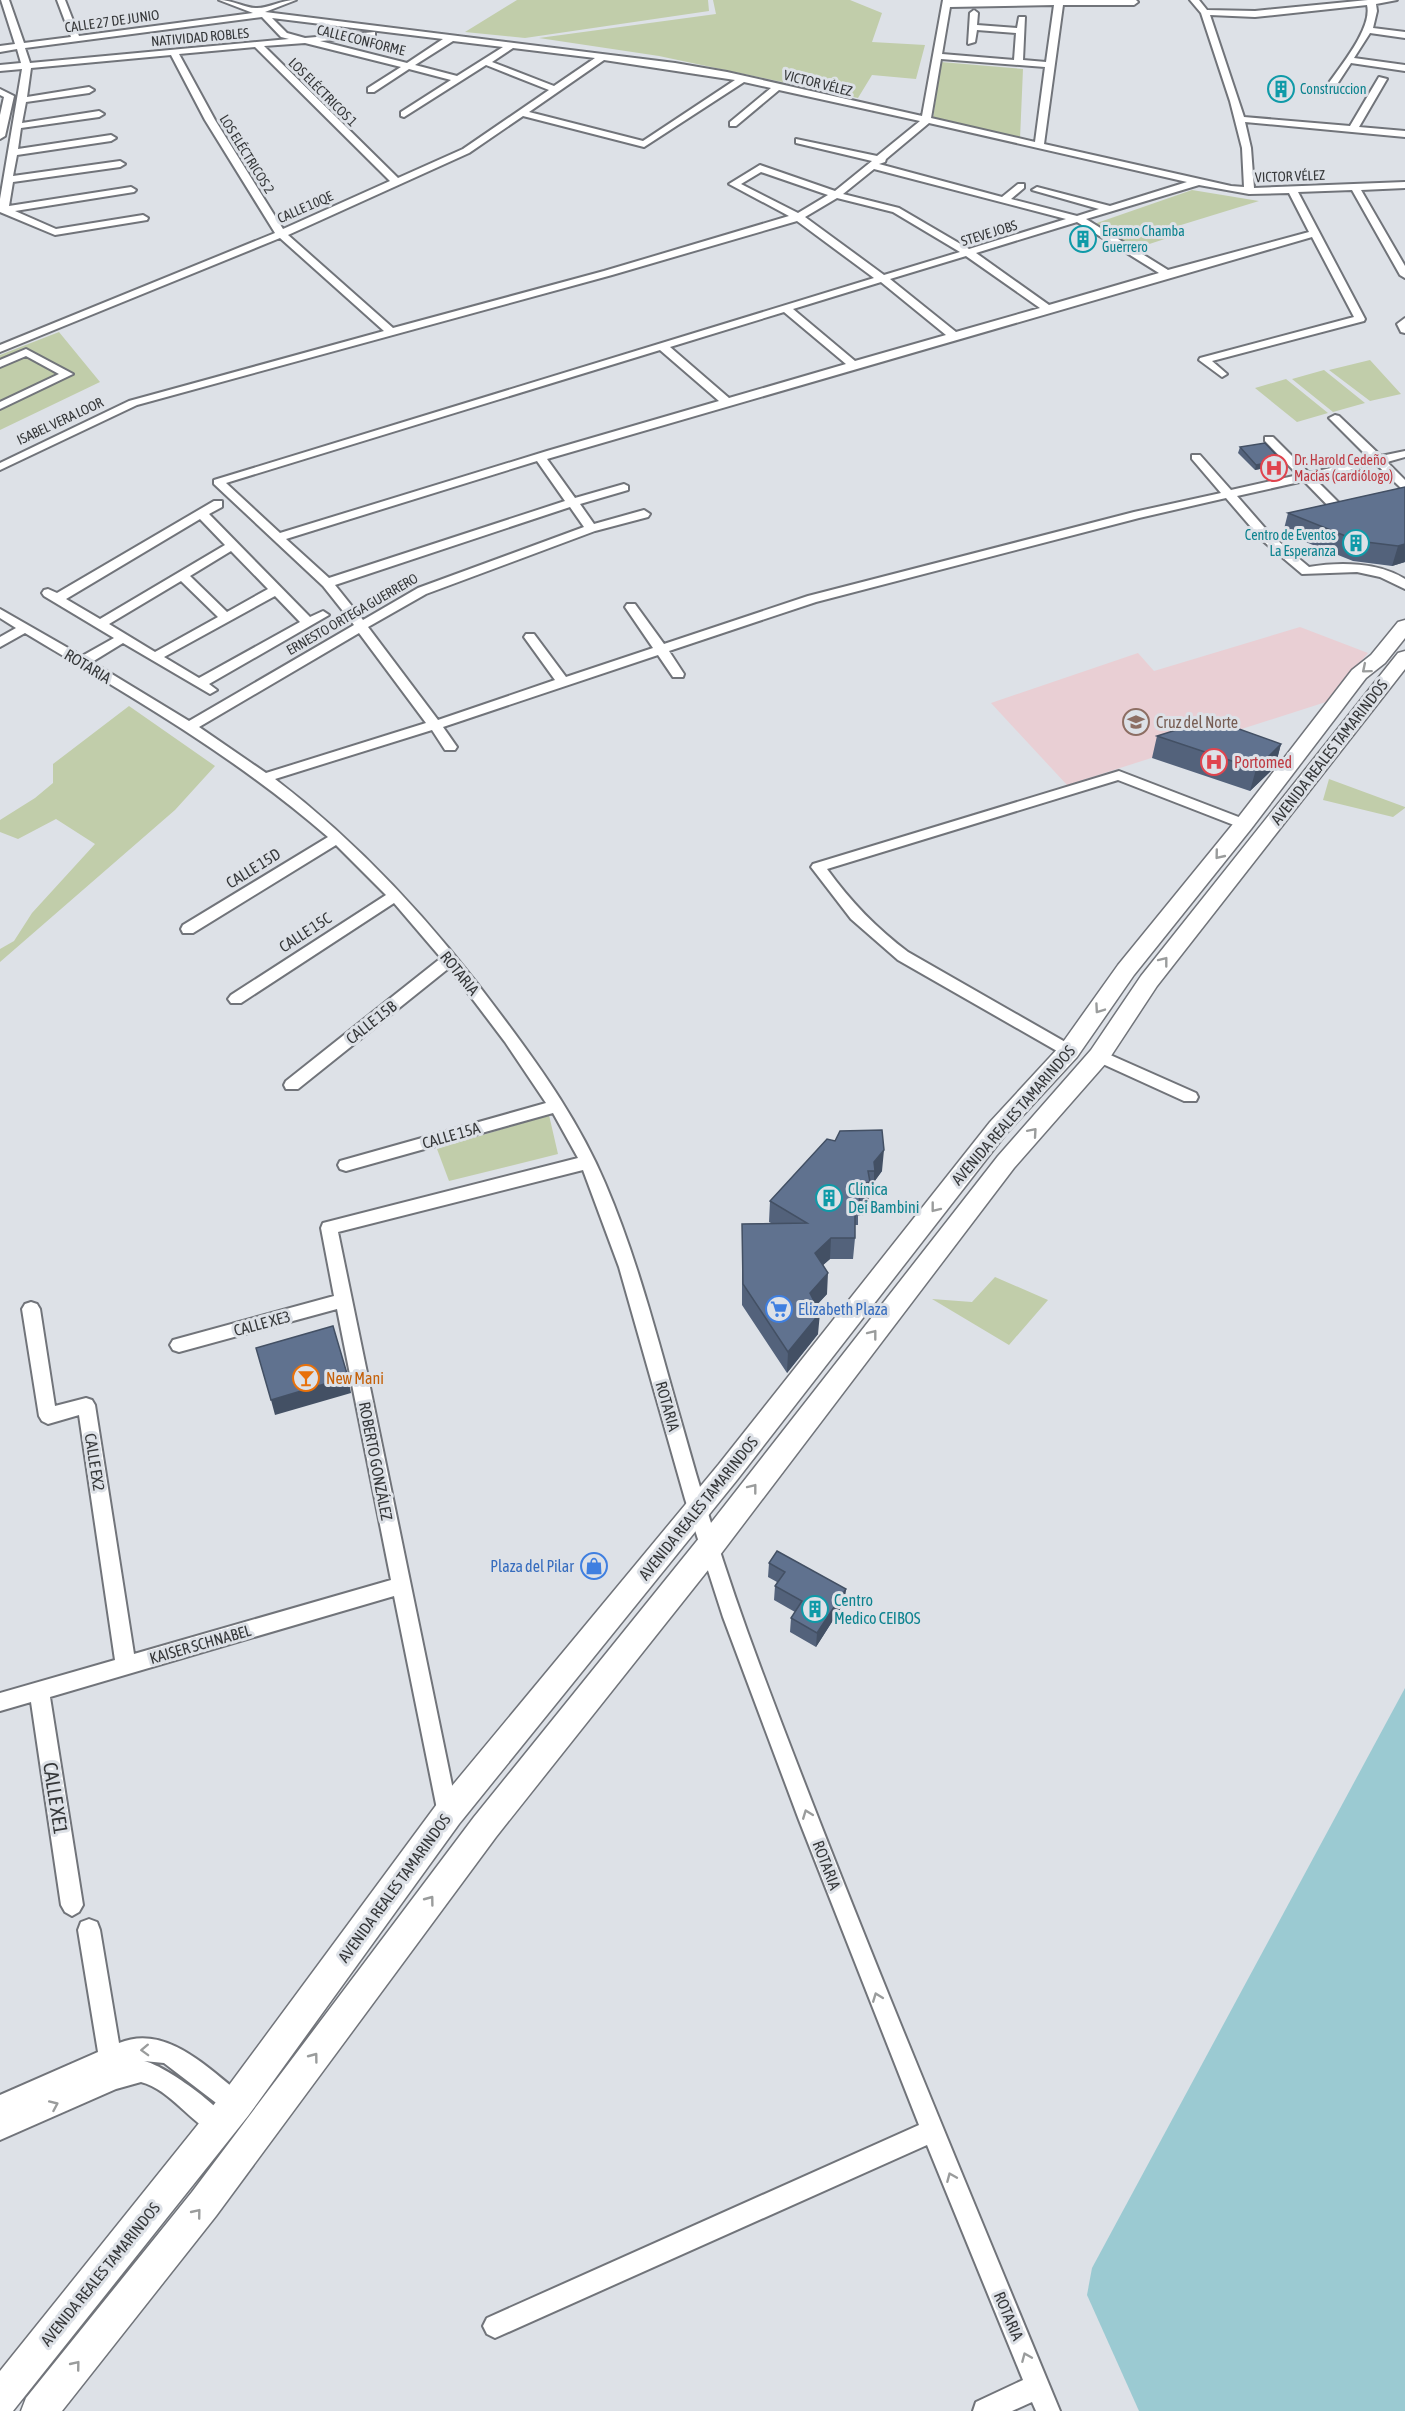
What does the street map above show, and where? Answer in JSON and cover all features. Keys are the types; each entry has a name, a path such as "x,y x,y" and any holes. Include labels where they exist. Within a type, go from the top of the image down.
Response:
{"main road":[{"name":"AVENIDA REALES TAMARINDOS","path":"39,2411 204,2204 485,1827 710,1546 1006,1162 1098,1056 1275,801 1359,674 1378,659 1405,626"},
{"name":"AVENIDA REALES TAMARINDOS","path":"0,2399 227,2114 448,1814 697,1508 981,1149 1069,1052 1126,970 1244,824 1275,801 1405,657"},
{"path":"981,1149 1006,1162"}],"street":[{"path":"3,210 27,71 5,0"},
{"path":"60,0 76,39"},
{"name":"VICTOR VÉLEZ","path":"223,0 259,13 604,56 742,79 1198,182 1248,190 1405,185"},
{"path":"259,13 292,0"},
{"path":"1194,0 1204,12 1239,119 1250,167 1248,190"},
{"path":"1204,12 1256,14 1393,0"},
{"path":"926,122 947,2 1132,1"},
{"path":"1039,145 1056,2"},
{"path":"1375,2 1405,3"},
{"path":"1329,90 1370,30 1375,2"},
{"name":"CALLE 27 DE JUNIO","path":"0,49 76,39 131,44 209,35 259,13"},
{"name":"CALLE CONFORME","path":"259,13 284,35 459,79"},
{"path":"971,42 975,13"},
{"path":"1018,63 1022,19"},
{"path":"973,27 1020,31"},
{"path":"1370,30 1405,35"},
{"name":"NATIVIDAD ROBLES","path":"0,68 27,71 131,44 174,53 209,35 258,45 403,31"},
{"path":"371,90 453,37"},
{"path":"404,114 513,44"},
{"name":"LOS ELÉCTRICOS 1","path":"258,45 397,183"},
{"name":"LOS ELÉCTRICOS 2","path":"174,53 210,120 281,234 391,332"},
{"name":"CALLE 10QE","path":"0,349 281,234 466,151 604,56"},
{"path":"936,56 1049,65"},
{"path":"1351,60 1405,68"},
{"path":"484,63 554,89"},
{"path":"27,71 79,68"},
{"path":"522,113 644,144 742,79"},
{"path":"1353,129 1382,80"},
{"path":"733,124 777,87"},
{"path":"22,100 89,90"},
{"path":"0,92 9,96 0,136"},
{"path":"18,126 99,114"},
{"path":"1239,119 1405,134"},
{"name":"ISABEL VERA LOOR","path":"0,467 133,404 608,273 798,217 836,195 926,122"},
{"path":"13,153 111,138"},
{"path":"799,141 1004,201 1079,219 1167,274"},
{"path":"8,180 120,164"},
{"path":"954,336 883,279 798,217 734,184 760,168 836,195 896,210 969,253 1047,309"},
{"name":"STEVE JOBS","path":"279,537 218,482 1198,182"},
{"path":"1004,201 1021,186"},
{"path":"1355,187 1405,275"},
{"path":"3,210 131,190"},
{"path":"1037,190 1112,209"},
{"path":"1222,374 1204,360 1360,319 1292,190"},
{"path":"3,210 55,231 143,218"},
{"path":"450,747 400,676 327,583 279,537 726,402 1315,233"},
{"path":"787,309 853,365"},
{"path":"1405,321 1402,324 1405,330"},
{"path":"662,346 726,402"},
{"path":"0,364 26,351 68,374 0,406"},
{"path":"1335,418 1405,486"},
{"path":"1269,439 1343,514"},
{"path":"265,778 564,683 819,597 1126,518 1405,454"},
{"path":"540,457 591,528"},
{"path":"1196,457 1267,538 1306,571 1340,568 1389,574 1405,569"},
{"path":"327,583 573,502 624,488"},
{"path":"218,504 53,596 205,687 323,615"},
{"path":"202,514 308,623"},
{"name":"ERNESTO ORTEGA GUERRERO","path":"188,727 430,587 591,528 644,514"},
{"path":"101,624 233,545"},
{"path":"1389,574 1405,585"},
{"path":"183,576 226,618"},
{"path":"155,657 276,590"},
{"path":"631,607 678,674"},
{"name":"ROTARIA","path":"0,613 188,727 265,778 303,807 394,896 449,960 512,1040 556,1106 588,1162 628,1268 697,1508 768,1712 883,2013 1048,2411"},
{"path":"0,643 24,628"},
{"path":"530,637 564,683"},
{"path":"87,665 128,641"},
{"path":"1069,1052 903,956 884,942 848,908 818,867 1119,775 1244,824"},
{"name":"CALLE 15D","path":"188,929 337,838"},
{"name":"CALLE 15C","path":"236,999 394,896"},
{"name":"CALLE 15B","path":"292,1085 449,960"},
{"path":"1098,1056 1190,1097"},
{"name":"CALLE 15A","path":"346,1165 556,1106"},
{"name":"ROBERTO GONZÁLEZ","path":"448,1814 329,1228 588,1162"},
{"name":"CALLE XE3","path":"179,1345 344,1300"},
{"name":"CALLE EX2","path":"31,1309 48,1416 86,1405 126,1665"},
{"name":"KAISER SCHNABEL","path":"0,1702 401,1586"},
{"name":"CALLE XE1","path":"39,1691 72,1905"},
{"path":"90,1930 112,2068"},
{"path":"0,2129 112,2068"},
{"path":"0,2106 112,2068 150,2073 180,2093 227,2114"},
{"path":"495,2326 932,2131"},
{"path":"985,2411 1038,2386"}],"shaded area":[{"name":"Cruz del Norte","path":"1300,627 1368,653 1329,701 1067,785 991,703 1138,653 1154,671"}],"green space":[{"path":"517,0 708,0 709,11 525,38 465,32"},
{"path":"713,0 850,0 882,13 872,42 925,45 916,79 872,75 858,98 659,56 539,38 716,14"},
{"path":"941,62 1023,69 1020,139 933,119"},
{"path":"1192,190 1259,201 1168,229 1177,235 1134,249 1094,224"},
{"path":"59,332 100,382 0,430 0,355"},
{"path":"1370,360 1401,394 1370,401 1329,370"},
{"path":"1324,370 1365,403 1333,412 1292,379"},
{"path":"1286,379 1328,413 1297,422 1255,388"},
{"path":"129,706 215,766 175,810 0,962 0,949 14,941 32,913 95,844 56,819 18,839 0,832 0,820 35,798 53,783 53,764"},
{"path":"1329,779 1405,808 1393,817 1323,800"},
{"path":"549,1115 558,1154 449,1181 437,1149"},
{"path":"995,1277 1048,1300 1009,1345 932,1299 972,1302"}],"water":[{"path":"1405,1688 1405,2411 1139,2411 1087,2295 1092,2268"}],"building":[{"path":"1265,443 1281,460 1256,465 1240,447"},
{"path":"1405,487 1405,544 1398,546 1358,541 1288,513"},
{"path":"1211,719 1281,744 1256,769 1157,736"},
{"path":"882,1130 884,1150 874,1162 875,1171 868,1171 870,1182 865,1183 865,1195 859,1195 860,1204 855,1204 855,1238 831,1238 815,1253 828,1273 810,1293 820,1313 788,1352 743,1284 742,1224 807,1223 770,1201 827,1139 835,1141 840,1131"},
{"name":"New Mani","path":"333,1326 348,1377 271,1400 256,1348"},
{"name":"Centro Medico CEIBOS","path":"777,1551 846,1589 817,1633 791,1618 802,1601 775,1586 785,1572 769,1563"}],"place":[{"name":"Construccion","path":"1281,89"},
{"name":"Erasmo Chamba Guerrero","path":"1083,239"},
{"name":"Dr. Harold Cedeño Macías (cardiólogo)","path":"1274,468"},
{"name":"Centro de Eventos La Esperanza","path":"1356,543"},
{"name":"Cruz del Norte","path":"1136,722"},
{"name":"Portomed","path":"1214,762"},
{"name":"Clínica Dei Bambini","path":"829,1198"},
{"name":"Elizabeth Plaza","path":"779,1309"},
{"name":"New Mani","path":"306,1378"},
{"name":"Plaza del Pilar","path":"594,1566"},
{"name":"Centro Medico CEIBOS","path":"815,1609"}]}
